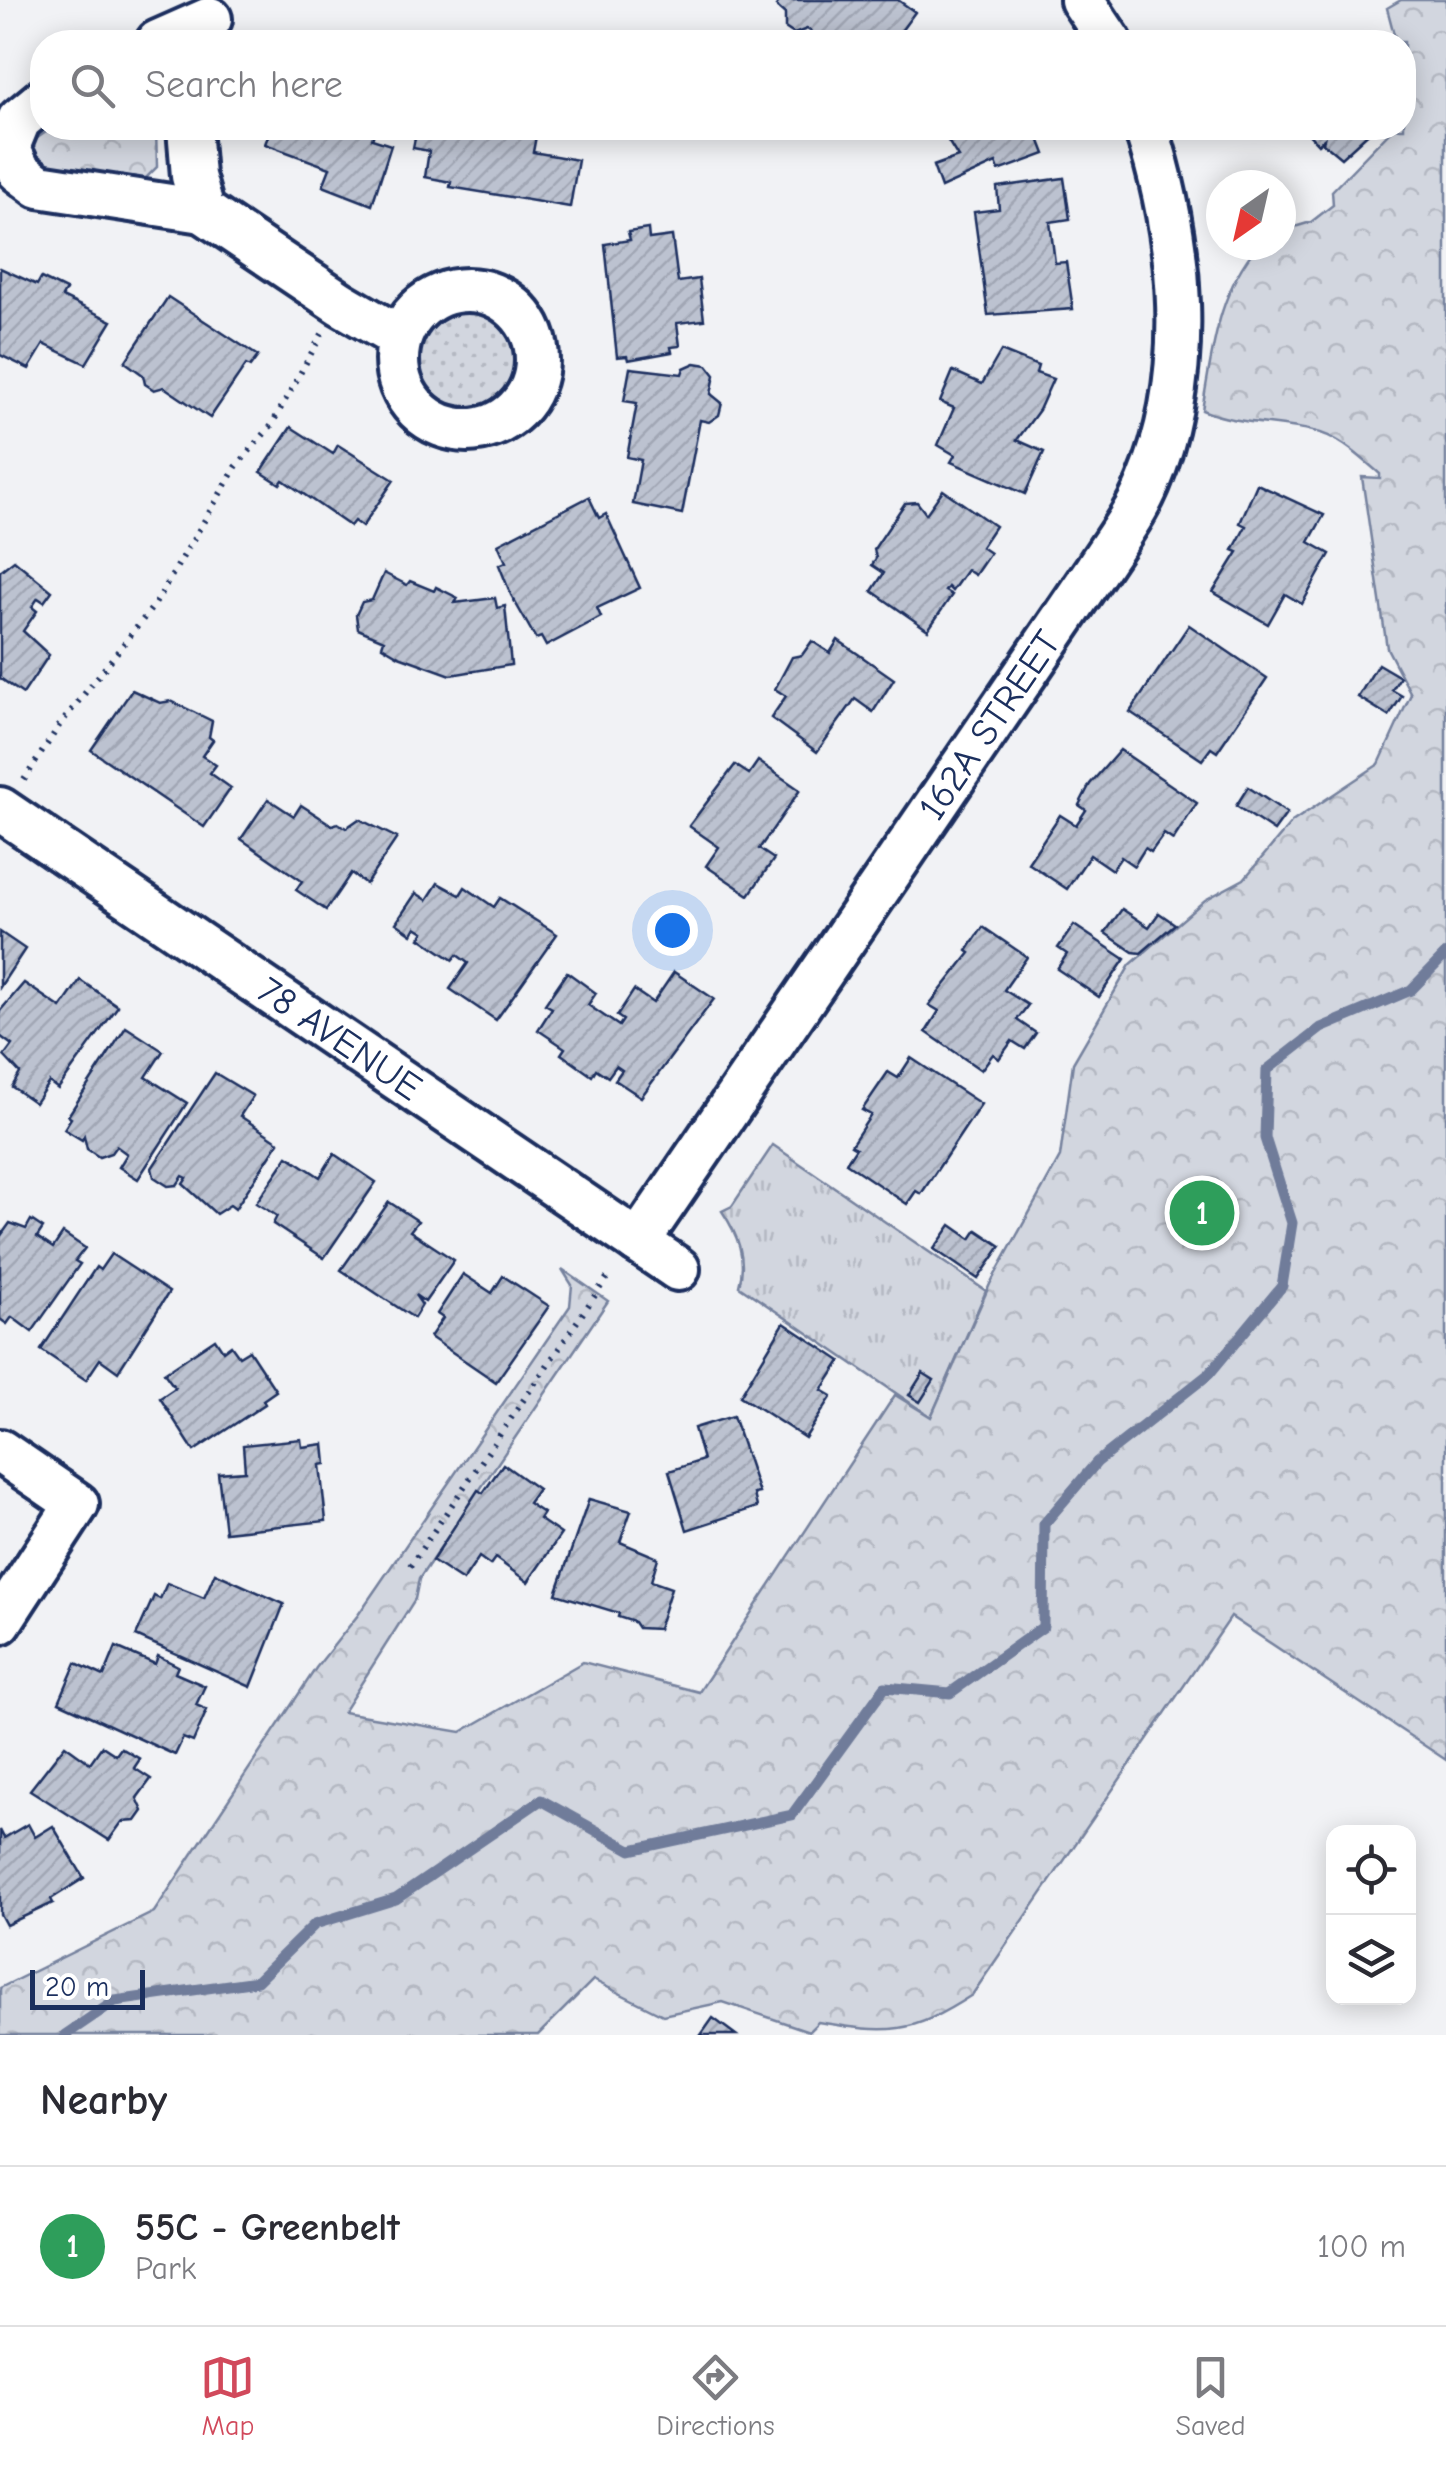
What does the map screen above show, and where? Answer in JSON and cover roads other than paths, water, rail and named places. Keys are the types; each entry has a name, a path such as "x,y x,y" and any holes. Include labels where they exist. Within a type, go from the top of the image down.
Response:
{"street":[{"path":"1082,0 1102,30"},
{"path":"30,111 19,120 8,147 18,170 38,186 204,211 340,303 400,338"},
{"path":"190,140 193,176 204,211"},
{"name":"162A STREET","path":"624,1256 1096,570 1149,482 1164,426 1179,310 1168,204 1151,141"},
{"name":"78 AVENUE","path":"9,800 624,1256 678,1269"},
{"path":"0,1451 77,1504 0,1622"}],"waterway":[{"path":"65,2035 115,2001 257,1981 315,1924 396,1899 541,1800 631,1850 792,1815 885,1687 950,1693 1043,1627 1044,1524 1097,1462 1209,1374 1282,1286 1292,1223 1265,1138 1267,1070 1321,1028 1411,990 1446,954"}],"place":[{"name":"55C - Greenbelt","path":"1202,1213"}]}
